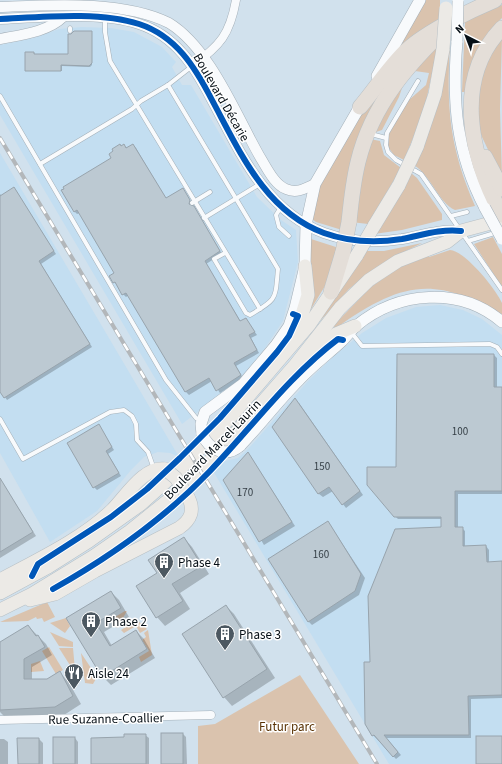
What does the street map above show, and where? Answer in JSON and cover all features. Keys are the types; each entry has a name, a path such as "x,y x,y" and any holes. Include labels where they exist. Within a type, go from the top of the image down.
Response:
{"highway":[{"path":"360,107 389,70 408,49 455,20 495,0"},
{"path":"331,292 350,253 348,222 355,174 367,133 380,105 399,77 421,52 455,20"},
{"path":"494,209 483,175 471,108 474,81 483,56 502,28"},
{"path":"476,140 502,189"}],"main road":[{"path":"293,343 306,302 308,287 305,266 306,225 315,184 420,0"},
{"path":"452,2 457,41 455,92 460,141 471,179 494,209 502,239"},
{"path":"350,253 374,226 399,185 417,148 435,94 452,2"},
{"name":"Boulevard Marcel-Laurin","path":"0,610 15,603 105,548 171,498 218,453 295,365 340,308 369,280 398,261 465,236 502,220"},
{"path":"305,266 289,326 243,384 205,412 201,421 202,434 208,444 218,451 230,452 240,446 298,380 353,329 388,306 405,300 425,297 446,298 468,303 484,310 502,322"},
{"name":"Boulevard Marcel-Laurin","path":"0,593 48,567 84,545 130,512 160,487 214,435 314,320 331,292"},
{"path":"295,365 336,334 353,329"},
{"path":"0,580 92,526 110,511 143,476 160,469 176,478 192,506 192,512 188,521 179,528 95,571 55,594 15,603"}],"street":[{"path":"193,65 213,50 226,33 236,0"},
{"name":"Boulevard Décarie","path":"0,7 57,2 80,2 119,5 149,12 181,31 204,57 252,143 275,180 284,188 294,191 315,184"},
{"path":"0,39 33,32 54,25 63,17"},
{"name":"Boulevard Décarie","path":"0,19 63,17 105,18 135,22 154,30 177,47 193,65 261,184 281,207 306,225 335,237 367,242 392,240 444,229 465,236"},
{"name":"Rue Suzanne-Coallier","path":"0,720 211,715"}],"lane":[{"path":"105,18 105,32 109,57 193,202 260,309"},
{"path":"40,164 168,85 193,65"},
{"path":"418,80 389,128 386,138 386,145 391,155 421,174 502,290"},
{"path":"168,85 278,268 276,296 272,302 250,315 246,313 214,259 225,253"},
{"path":"0,96 166,380 196,418 201,421"},
{"path":"367,133 386,138"},
{"path":"204,218 261,184"},
{"path":"193,202 210,192"},
{"path":"281,207 276,215 277,224 289,236"},
{"path":"451,216 467,212"},
{"path":"465,236 502,231"},
{"path":"353,329 362,346 490,344 497,347 502,354"},
{"path":"0,419 23,459 110,412 124,410 132,416 136,424 137,440 160,469"}],"shaded area":[{"path":"82,27 111,28 134,32 162,47 176,62 172,67 182,85 191,85 257,197 281,220 296,230 298,262 283,321 257,360 236,383 182,424 0,115 0,45 34,38 59,29"},
{"path":"0,153 179,457 170,453 158,452 144,457 131,470 97,511 50,542 0,453"},
{"path":"440,305 463,310 482,319 502,335 502,764 389,764 213,471 221,462 238,458 248,449 308,381 333,357 362,333 386,318 416,307"}],"green space":[{"path":"422,0 440,0 440,21 389,59"},
{"path":"502,0 491,9 502,5 502,18 488,34 478,52 473,62 465,92 462,92 465,22"},
{"path":"502,37 500,109 502,179 479,128 477,97 487,61"},
{"path":"439,40 424,111 404,160 394,155 388,147 389,134 401,110 409,100 426,85 429,73 415,71 407,73 399,97 382,130 376,132 372,130 372,127 393,90 409,70 418,60"},
{"path":"450,46 449,89 452,128 460,166 475,206 455,210 444,202 425,176 414,165 446,48"},
{"path":"391,78 342,230 316,222 312,219 316,193 354,124"},
{"path":"370,139 380,141 384,155 401,168 368,224 351,222"},
{"path":"411,173 417,178 442,214 442,220 402,230 374,234"},
{"path":"493,237 502,254 502,287 474,244"},
{"path":"311,239 339,248 328,281 305,319"},
{"path":"422,243 396,256 360,280 349,289 321,320 319,319 364,251 384,251"},
{"path":"450,250 464,257 487,280 502,303 502,316 478,302 456,294 436,289 417,289 398,294 379,302 358,313 336,328 333,326 371,287 402,265 428,254 429,257"},
{"path":"47,602 55,617 44,622 42,618 37,619 36,617 28,621 0,622"},
{"path":"127,611 117,628 110,620"},
{"path":"66,618 70,626 65,633 50,623"},
{"path":"137,620 147,629 140,633 136,626 124,633 121,630"},
{"path":"148,630 152,655 141,662 139,657 149,651 142,640 146,637 144,633"},
{"path":"50,632 73,642 73,647 59,646"},
{"path":"49,647 63,670 56,674 42,651"},
{"path":"59,648 73,648 75,670 73,670"},
{"path":"81,653 97,677 93,684 85,683"},
{"path":"40,661 44,671 31,672 31,664"},
{"name":"Futur parc","path":"300,675 359,764 198,764 198,726 215,724"}],"building":[{"path":"74,31 92,31 92,63 89,66 61,65 61,71 25,71 25,52 34,52 34,54 68,54 68,34 71,34"},
{"path":"120,144 121,146 124,144 126,148 133,144 166,198 183,188 190,200 189,204 194,206 220,251 205,261 240,321 246,318 255,332 249,335 257,350 234,363 241,375 216,391 209,378 185,392 126,293 122,295 115,282 113,283 109,276 114,273 77,210 74,212 61,190 64,189 63,187 111,158 109,154 113,151 112,149"},
{"path":"14,187 54,251 39,261 90,344 4,398 0,392 0,196"},
{"path":"397,354 494,354 494,387 502,387 502,491 455,491 455,527 463,527 463,546 486,545 487,562 502,561 502,695 468,696 469,735 384,735 398,752 393,757 374,735 372,736 365,724 364,662 370,662 368,596 395,529 441,527 441,517 394,517 367,485 367,467 396,467"},
{"path":"295,398 360,491 342,505 329,487 318,494 272,427"},
{"path":"99,424 112,447 106,451 119,473 93,488 67,443"},
{"path":"248,452 292,522 259,542 223,480"},
{"path":"0,478 33,532 0,552"},
{"path":"328,521 361,574 355,591 308,622 268,559"},
{"name":"Phase 4","path":"184,537 202,566 172,584 183,601 156,618 136,586 157,573 148,560"},
{"name":"Phase 2","path":"111,591 121,608 96,623 110,646 136,630 147,649 102,677 66,618"},
{"name":"Phase 3","path":"226,605 267,669 223,698 182,634"},
{"path":"28,625 36,636 38,635 45,647 24,659 24,679 47,679 60,671 73,696 55,707 0,710 0,642"},
{"path":"161,733 183,733 183,764 161,764"},
{"path":"124,734 146,734 146,764 91,764 91,738 124,737"},
{"path":"476,736 502,736 502,764 476,764"},
{"path":"53,737 75,737 75,764 53,764"},
{"path":"17,738 39,738 39,764 18,764"}],"railway":[{"path":"0,138 377,764"}],"cycle path":[{"path":"0,19 52,16 107,17 139,24 164,36 183,54 199,76 233,140 256,178 270,195 286,210 303,223 324,233 353,240 382,241 438,232 461,231"},
{"path":"32,576 38,564 111,517 147,489 220,418 289,336 298,316 293,314"},
{"path":"53,589 116,550 174,505 210,471 271,402 303,369 338,339 343,340"}],"place":[{"name":"Phase 4","path":"164,579"},
{"name":"Phase 2","path":"91,638"},
{"name":"Phase 3","path":"225,651"},
{"name":"Aisle 24","path":"74,690"}]}
